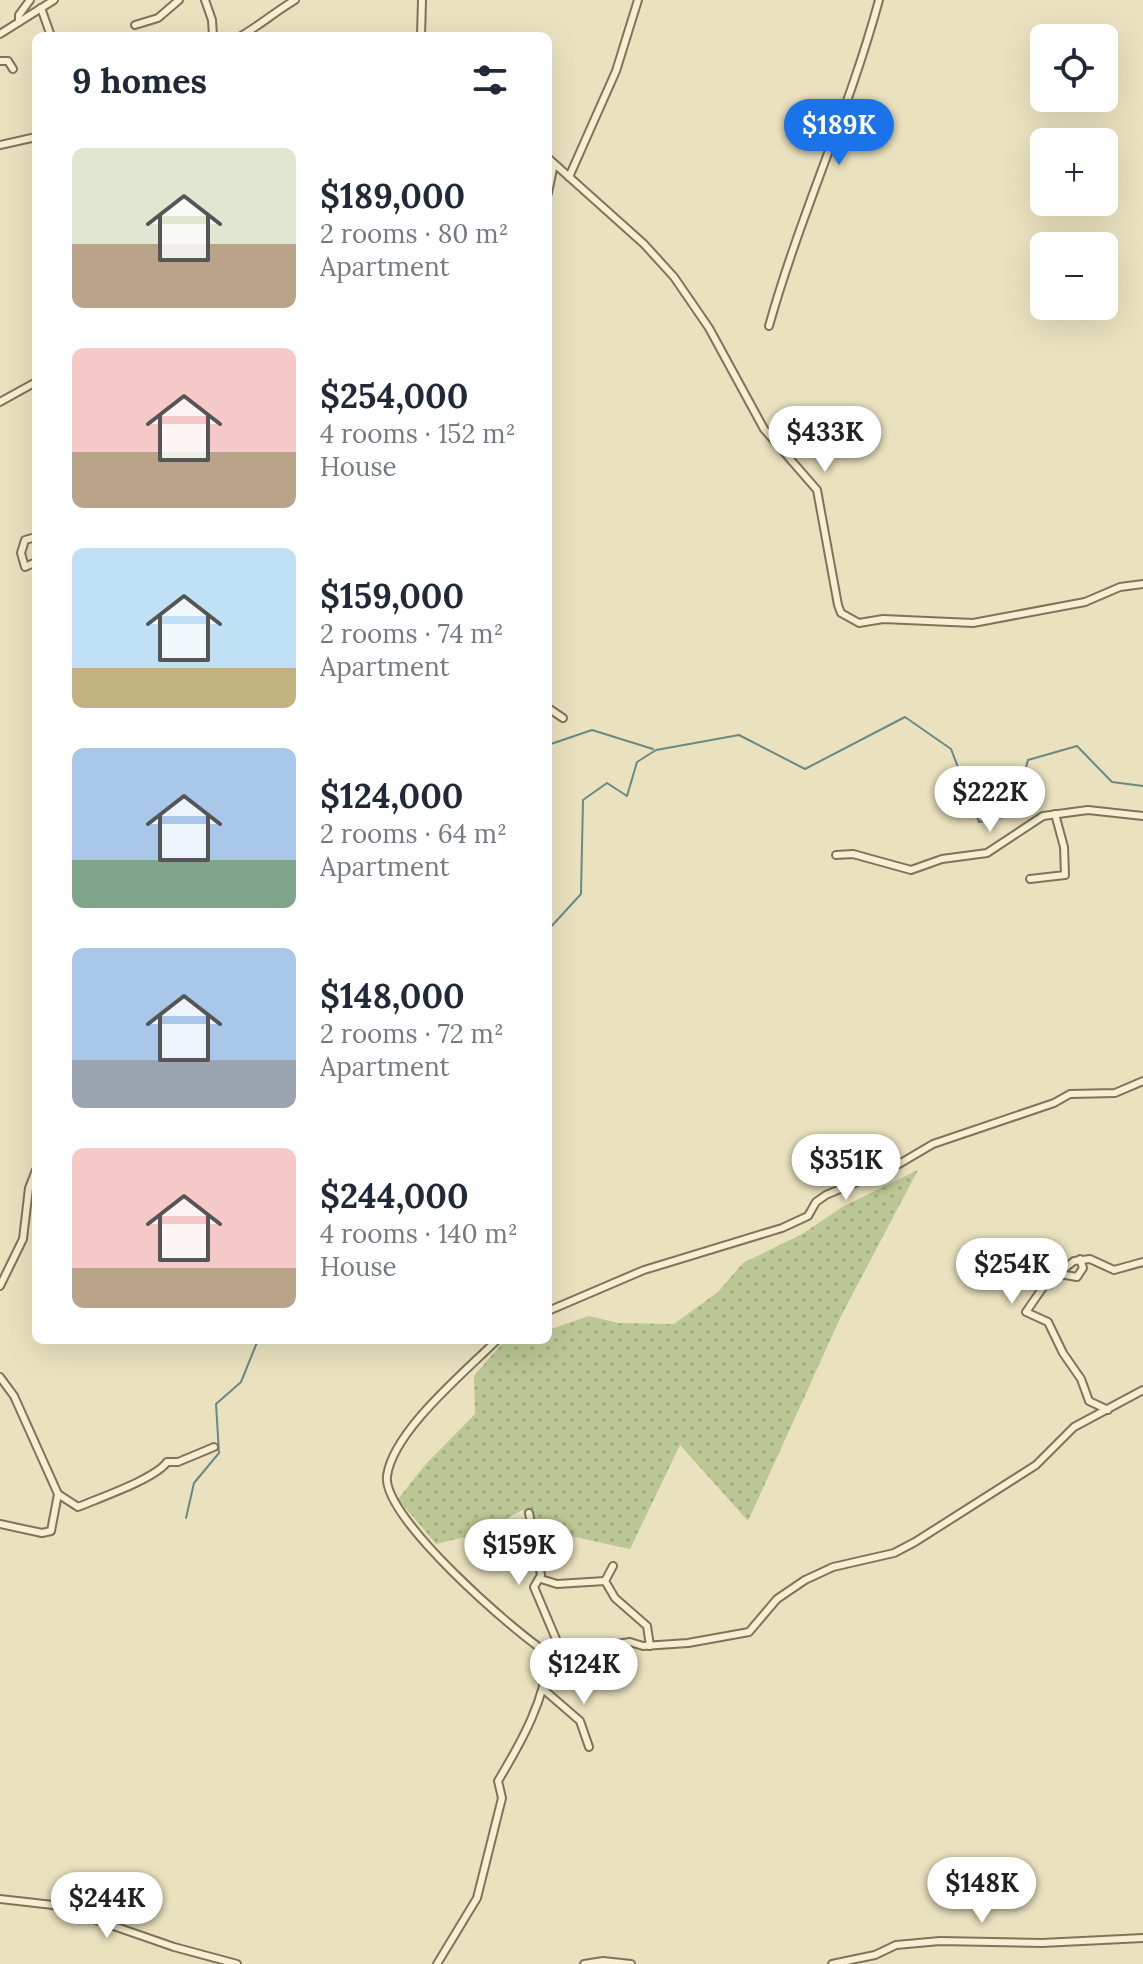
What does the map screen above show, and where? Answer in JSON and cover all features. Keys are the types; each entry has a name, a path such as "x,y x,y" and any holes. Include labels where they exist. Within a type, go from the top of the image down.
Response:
{"street":[{"path":"19,22 19,15 30,0"},
{"path":"0,34 54,0"},
{"path":"135,25 158,18 179,0"},
{"path":"205,0 213,32"},
{"path":"258,32 271,13 295,0"},
{"path":"421,32 422,0"},
{"path":"569,177 624,52 638,0"},
{"path":"769,326 879,0"},
{"path":"41,8 50,32"},
{"path":"0,61 8,61 13,69"},
{"path":"0,145 32,138"},
{"path":"552,162 674,277 709,328 764,429 817,490 838,605 845,616 859,623 877,619 947,624 987,622 1085,602 1124,586 1143,584"},
{"path":"0,402 32,384"},
{"path":"32,538 25,540 21,553 25,567 32,564"},
{"path":"552,711 563,718"},
{"path":"836,855 853,854 911,870 942,859 983,854 1037,818 1097,810 1143,816"},
{"path":"1030,879 1065,875 1064,847 1055,814"},
{"path":"552,1309 644,1270 785,1226 810,1214 816,1202 826,1195 899,1164 933,1144 1054,1103 1070,1094 1115,1093 1143,1081"},
{"path":"0,1286 23,1239 32,1180"},
{"path":"1108,1410 1089,1401 1081,1379 1058,1345 1048,1322 1027,1313 1038,1293 1080,1259 1097,1261 1110,1270 1143,1262"},
{"path":"1059,1274 1077,1277 1083,1268 1080,1259"},
{"path":"493,1344 440,1393 402,1439 387,1475 388,1483 395,1503 442,1565 472,1588 520,1636 553,1654 630,1642 650,1646 749,1632 777,1599 805,1580 839,1566 894,1553 915,1542 1036,1465 1074,1427 1143,1390"},
{"path":"0,1377 14,1396 58,1494 78,1507 127,1487 162,1468 167,1462 178,1462 214,1447"},
{"path":"0,1524 42,1533 51,1531 58,1494"},
{"path":"529,1513 541,1579"},
{"path":"605,1581 613,1566"},
{"path":"437,1964 477,1898 502,1798 498,1781 531,1720 553,1654 556,1639 534,1587 541,1579"},
{"path":"541,1579 557,1584 605,1581"},
{"path":"605,1581 615,1598 647,1626 650,1646"},
{"path":"543,1689 580,1721 589,1747"},
{"path":"0,1899 53,1905 174,1947 237,1964"},
{"path":"832,1964 875,1955 896,1945 940,1941 1083,1942 1143,1938"},
{"path":"584,1964 603,1961 631,1964"}],"green space":[{"path":"918,1170 842,1314 748,1521 680,1445 630,1549 557,1533 522,1510 482,1533 436,1544 398,1499 426,1464 475,1414 474,1376 502,1344 552,1344 552,1329 589,1316 618,1323 674,1324 718,1292 743,1263 804,1233 842,1207"}],"waterway":[{"path":"552,926 581,894 583,800 607,783 627,796 637,762 656,750 739,735 805,769 905,717 951,749 979,822 1013,815 1028,760 1077,746 1112,782 1143,786"},
{"path":"552,744 592,730 653,749"},
{"path":"186,1518 194,1483 219,1453 216,1404 241,1382 256,1344"}]}
